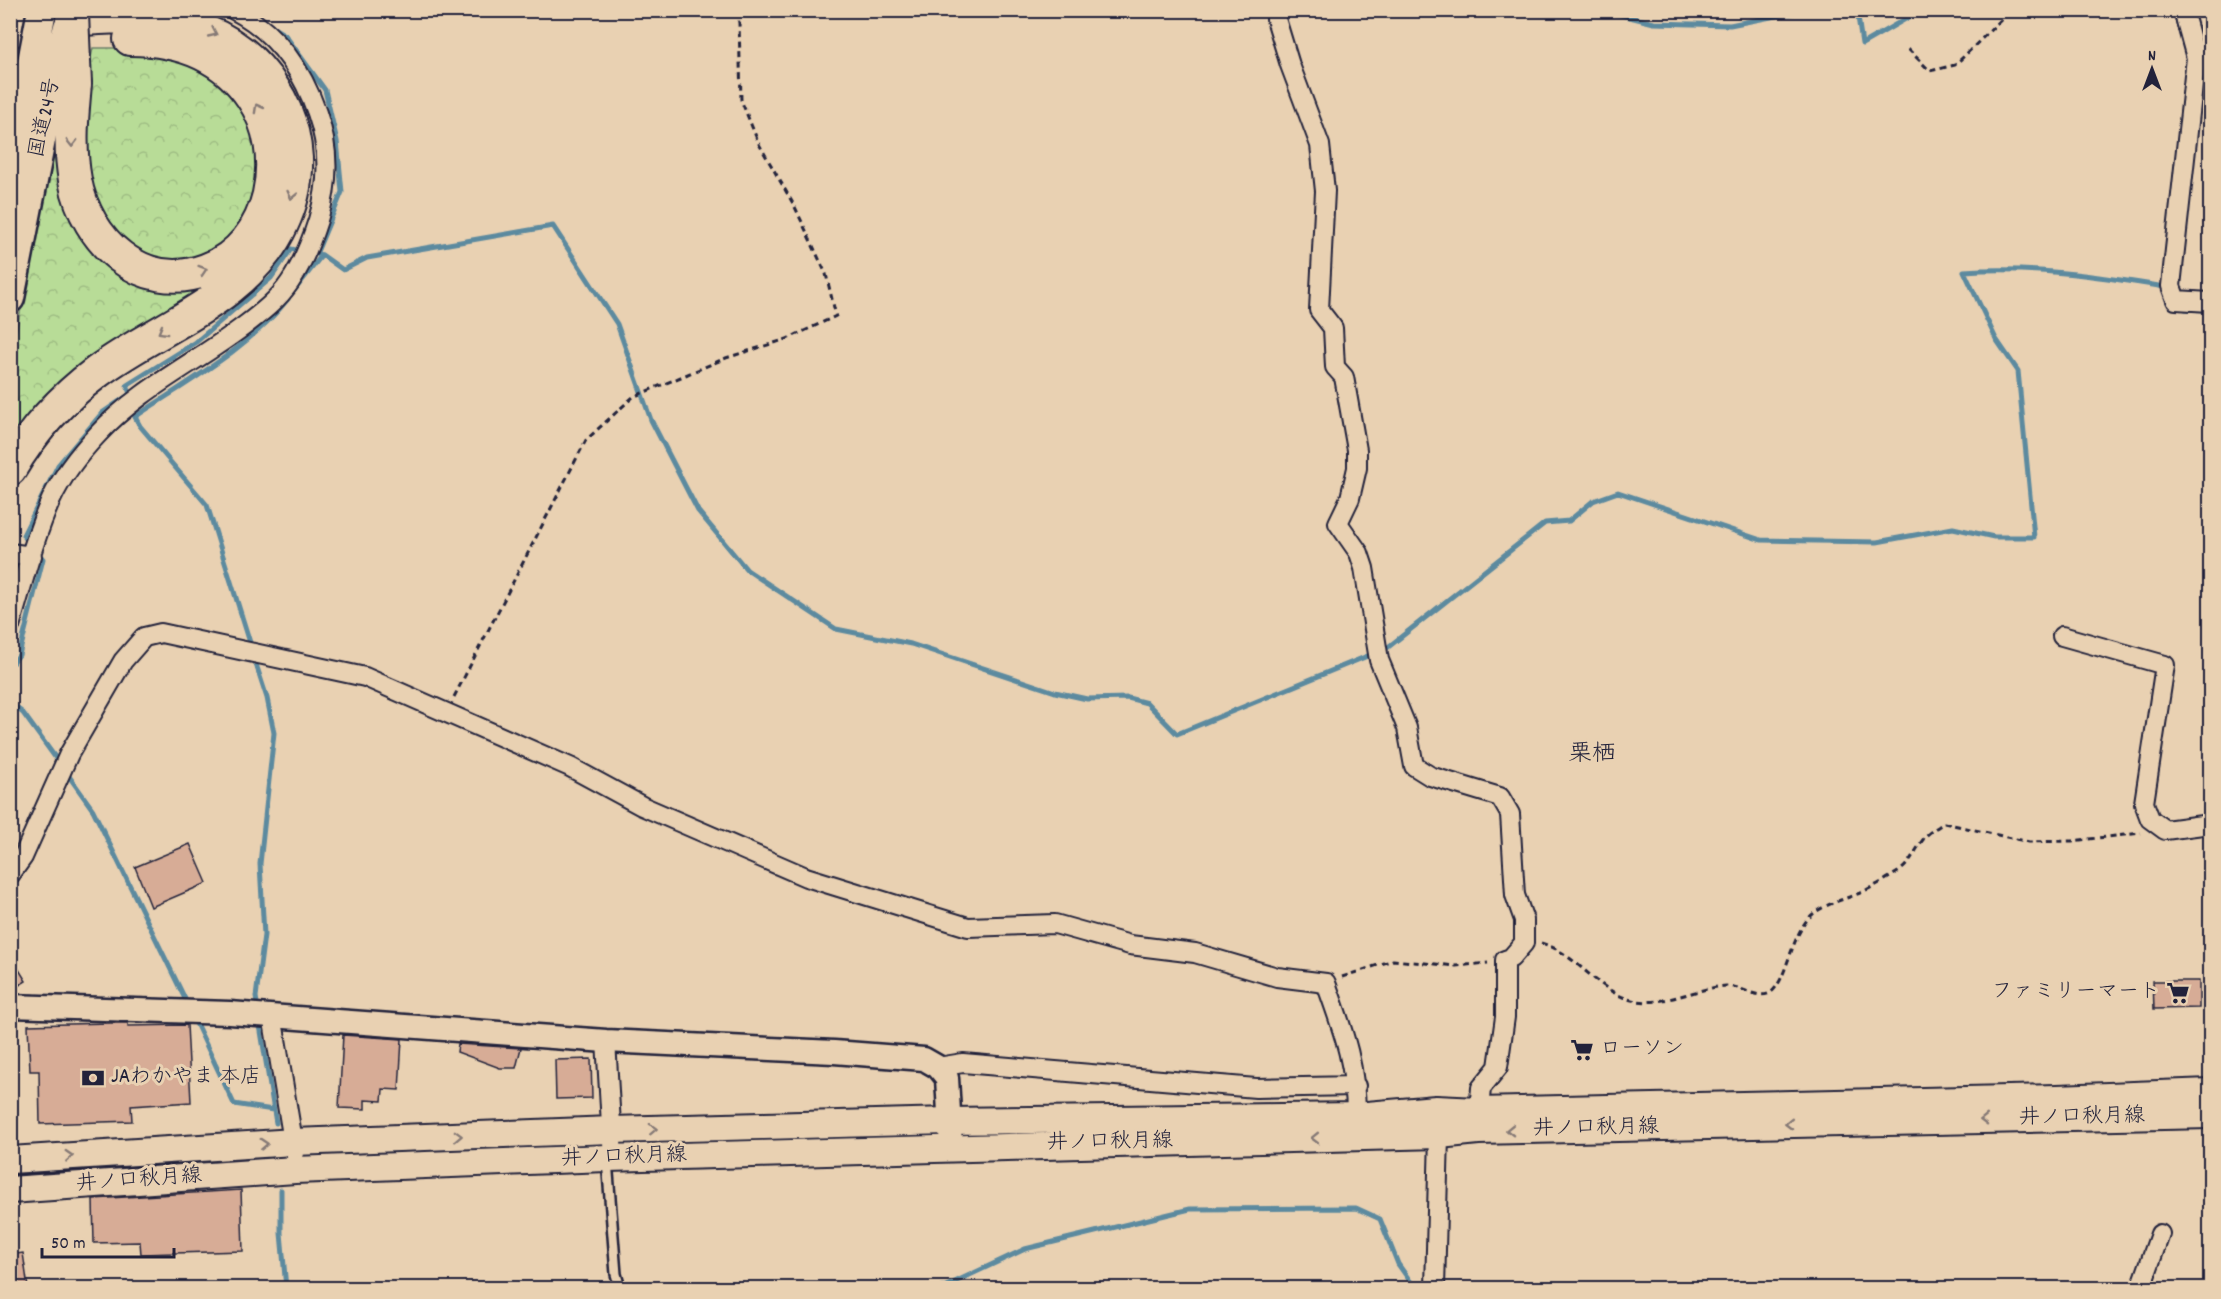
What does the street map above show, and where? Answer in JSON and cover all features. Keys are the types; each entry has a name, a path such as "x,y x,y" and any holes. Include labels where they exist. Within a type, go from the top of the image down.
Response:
{"highway":[{"path":"10,52 78,41 148,39 171,42 191,48 220,63 244,86 256,103 269,133 272,184 268,201 255,228 240,247 224,260 206,270 177,275 155,273 122,258 106,245 87,218 74,178 72,118 50,89 62,12"},
{"name":"国道24号","path":"10,298 50,89 62,12"},
{"path":"10,30 87,19 157,18 193,25 223,38 248,57 279,97 293,134 296,168 292,201 270,248 259,262 219,296 119,357 82,383 36,429 10,469"},
{"name":"国道24号","path":"10,172 50,89"}],"main road":[{"name":"井ノ口秋月線","path":"10,1190 295,1170 951,1147 1439,1135 1478,1121 2211,1092"},
{"name":"井ノ口秋月線","path":"10,1160 294,1142 612,1130 949,1120 1356,1116 1436,1109 1478,1121 2211,1115"}],"street":[{"path":"10,626 52,498 69,469 98,434 131,404 233,335 270,306 289,283 305,255 327,183 320,120 301,74 288,54 269,34 234,10"},
{"path":"1276,10 1276,19 1290,65 1320,145 1325,191 1319,310 1333,327 1335,367 1344,377 1357,450 1358,468 1350,498 1338,523 1359,553 1379,660 1407,728 1414,766 1430,776 1500,797 1510,814 1515,896 1524,920 1524,943 1511,958 1505,960 1504,1017 1498,1067 1481,1088 1478,1121"},
{"path":"2183,10 2196,58 2171,286 2176,300 2211,302"},
{"path":"10,553 32,556"},
{"path":"10,875 22,857 69,754 123,661 144,637 161,633 365,677 570,767 642,806 806,876 968,927 1055,924 1130,945 1195,953 1277,977 1326,982 1348,1046 1356,1086 1356,1116"},
{"path":"2062,636 2165,665 2144,802 2150,819 2165,830 2211,824"},
{"path":"10,1006 272,1015 606,1041 834,1052 924,1059 938,1067 947,1078 951,1147"},
{"path":"272,1015 294,1142 295,1170"},
{"path":"606,1041 612,1130 610,1158"},
{"path":"938,1067 963,1063 1256,1088 1356,1086"},
{"path":"1435,1288 1439,1135 1436,1109"},
{"path":"2141,1288 2160,1234"}],"lane":[{"path":"610,1158 616,1274 620,1288"}],"path":[{"path":"447,712 586,440 633,397 726,358 787,339 836,316 826,274 795,207 759,144 741,100 737,10"},
{"path":"1908,48 1930,71 1955,65 2011,10"},
{"path":"1524,943 1542,943 1558,949 1594,979 1626,999 1644,1002 1668,999 1708,988 1730,985 1760,995 1769,993 1779,982 1799,929 1813,913 1862,892 1901,871 1927,835 1944,824 2029,842 2072,841 2165,830"},
{"path":"1326,982 1393,960 1456,966 1505,960"}],"green space":[{"path":"93,48 163,51 220,74 261,141 253,210 220,247 189,260 161,260 129,248 91,200 83,95"},
{"path":"17,57 11,99 11,58"},
{"path":"56,131 129,272 259,242 11,453 11,358"}],"building":[{"path":"190,844 207,883 151,907 135,867"},
{"path":"10,955 26,981 10,991"},
{"path":"2153,981 2199,981 2199,1008 2154,1009"},
{"name":"JAわかやま 本店","path":"128,1023 128,1026 187,1025 191,1102 131,1106 132,1121 40,1124 39,1071 30,1071 28,1025"},
{"path":"343,1035 402,1039 399,1090 383,1089 382,1101 365,1100 365,1109 339,1108"},
{"path":"458,1044 521,1048 516,1068 500,1068 457,1052"},
{"path":"591,1059 592,1098 556,1099 555,1060"},
{"path":"241,1190 243,1251 141,1254 140,1242 94,1243 93,1199"},
{"path":"23,1253 28,1288 10,1288 10,1255"}],"waterway":[{"path":"1601,10 1654,23 1730,25 1807,10"},
{"path":"1857,10 1862,44 1921,10"},
{"path":"272,27 285,35 325,90 337,141 342,192 316,254"},
{"path":"294,291 322,255 343,270 367,258 553,226 617,324 651,420 698,511 747,570 836,629 911,644 1055,692 1087,699 1128,698 1147,703 1177,734 1387,648 1545,523 1569,521 1593,501 1618,492 1761,540 1877,542 1953,528 1994,537 2034,537 2018,371 1996,339 1964,271 2014,270 2064,273 2165,287 2166,291"},
{"path":"29,542 23,535 58,465 102,413 130,394 127,385 196,342 271,278 291,249 322,255"},
{"path":"252,649 207,505 140,426 135,417 236,349 272,317 288,299"},
{"path":"2185,309 2206,310"},
{"path":"10,666 19,655 43,559 37,552"},
{"path":"254,658 267,698 274,733 260,864 264,935 256,997 258,1010"},
{"path":"10,703 23,713 60,764"},
{"path":"66,772 93,810 188,1005"},
{"path":"194,1019 234,1104 273,1110"},
{"path":"259,1019 276,1123"},
{"path":"281,1190 281,1233 286,1288"},
{"path":"942,1288 1025,1249 1190,1209 1356,1208 1380,1219 1398,1264 1415,1288"}],"place":[{"name":"ファミリーマート","path":"2178,993"},
{"name":"ローソン","path":"1582,1050"},
{"name":"JAわかやま 本店","path":"93,1078"}],"district":[{"name":"栗栖","path":"1592,755"}]}
